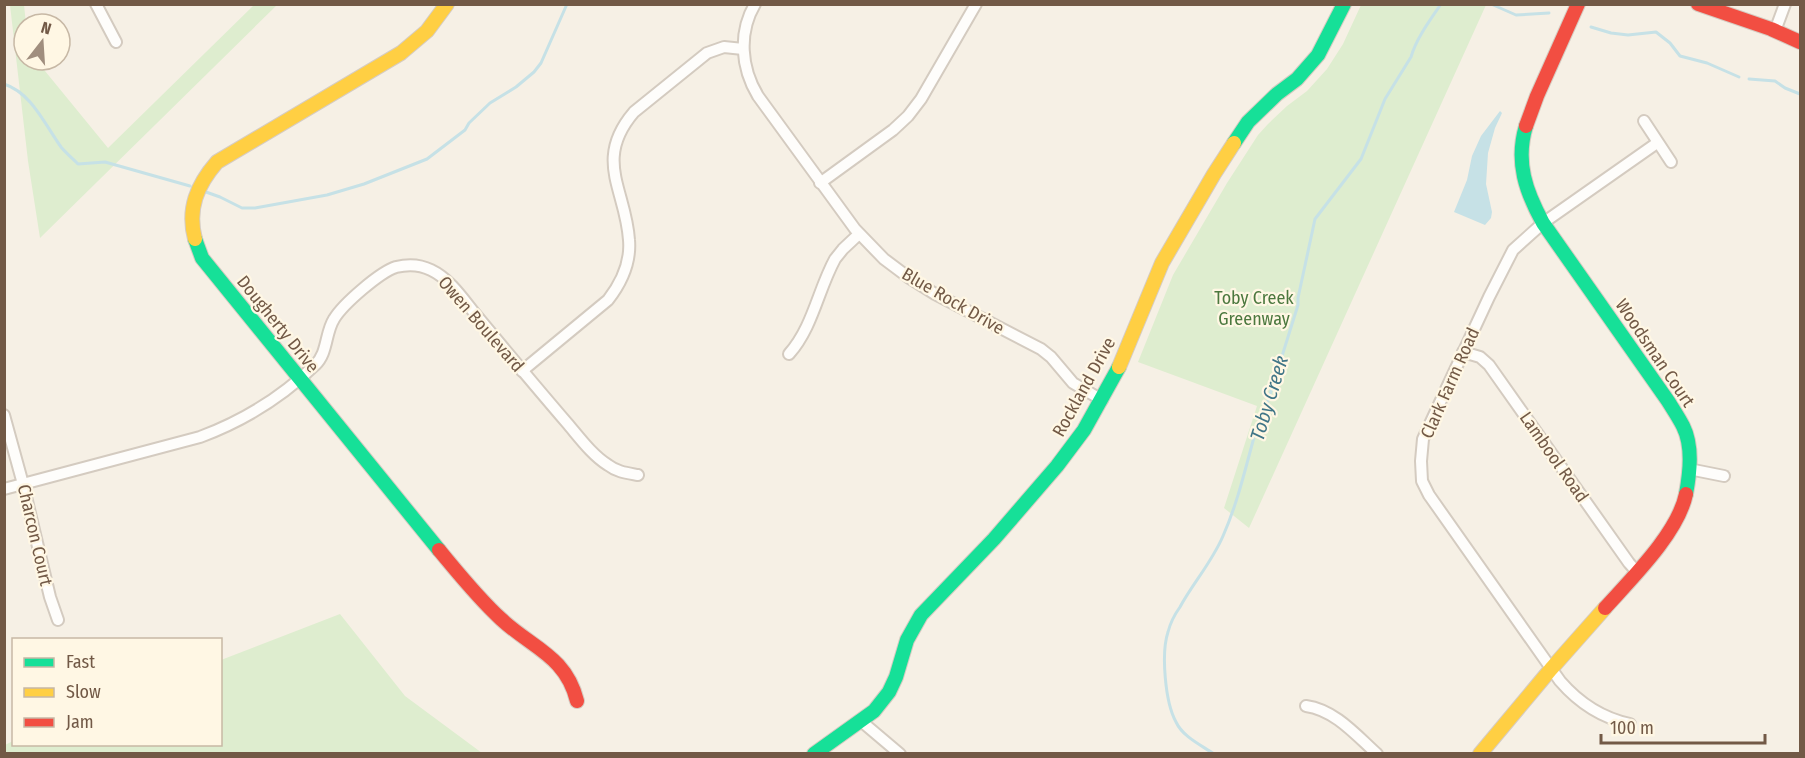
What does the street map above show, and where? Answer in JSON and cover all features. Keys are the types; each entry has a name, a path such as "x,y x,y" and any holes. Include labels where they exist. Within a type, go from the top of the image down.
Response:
{"street":[{"path":"96,4 116,42"},
{"name":"Dougherty Drive","path":"447,4 435,22 401,53 217,162 198,187 193,203 192,231 202,258 470,587 503,620 564,669 572,680 577,701"},
{"name":"Blue Rock Drive","path":"755,4 745,30 743,49 744,64 750,80 758,96 859,234 884,259 908,277 935,294 1041,349 1073,383 1102,400"},
{"path":"820,183 893,130 908,116 921,99 976,4"},
{"name":"Rockland Drive","path":"814,753 874,711 889,692 907,640 921,615 994,538 1057,466 1084,430 1102,400 1136,330 1162,263 1214,174 1248,122 1298,79 1318,55 1344,4"},
{"name":"Woodsman Court","path":"1480,753 1660,546 1685,498 1689,469 1689,448 1684,428 1668,401 1543,223 1526,190 1521,166 1521,144 1526,122 1578,4"},
{"path":"1698,4 1800,42"},
{"path":"1775,31 1785,4"},
{"path":"522,371 608,300 624,275 629,257 629,240 614,167 616,143 625,123 634,112 707,53 724,47 743,49"},
{"path":"1644,121 1671,162"},
{"name":"Clark Farm Road","path":"1630,724 1603,715 1587,706 1570,692 1551,669 1429,495 1422,482 1421,461 1423,439 1507,260 1520,243 1543,223 1657,143"},
{"path":"789,354 806,331 835,259 859,234"},
{"name":"Owen Boulevard","path":"4,489 200,437 249,416 315,365 322,356 330,327 348,302 387,271 408,265 426,267 447,280 590,450 607,465 624,473 638,475"},
{"name":"Lambool Road","path":"1463,352 1480,357 1490,365 1637,572"},
{"name":"Charcon Court","path":"4,416 50,597 58,620"},
{"path":"1689,469 1724,476"},
{"path":"1306,706 1328,712 1377,753"},
{"path":"861,721 900,753"}],"green space":[{"path":"10,5 24,5 25,12 12,12 12,22"},
{"path":"254,5 277,5 40,238 18,72 46,72 108,148"},
{"name":"Toby Creek Greenway","path":"1361,5 1486,5 1249,528 1224,508 1257,406 1138,362 1173,275 1227,183 1258,135 1287,106 1307,91 1327,69 1343,44"},
{"path":"340,614 405,696 482,753 5,753 5,745 12,742 12,746 222,746 222,660"}],"water":[{"path":"1500,111 1502,113 1488,153 1486,184 1492,212 1491,218 1485,225 1454,212 1481,136"}],"waterway":[{"path":"206,192 242,208 255,208 327,195 364,184 427,159 465,130 469,123 490,103 516,87 534,72 541,63 567,4"},
{"name":"Toby Creek","path":"1214,754 1183,732 1172,713 1165,664 1166,641 1171,622 1219,546 1229,522 1258,423 1262,420 1298,305 1315,219 1361,159 1385,99 1441,4"},
{"path":"1491,4 1516,15 1549,13"},
{"path":"1591,27 1628,35 1656,32 1670,43 1680,56 1707,63 1739,77"},
{"path":"1749,79 1775,81 1800,94"},
{"path":"4,84 14,88 30,102 61,147 78,164 105,162 190,186"}],"traffic: fast":[{"path":"1234,143 1248,122 1277,94 1297,79 1318,55 1344,4"},
{"path":"1526,126 1522,152 1524,176 1543,223 1668,401 1683,426 1689,451 1686,494"},
{"path":"195,239 202,258 439,550"},
{"path":"814,754 874,711 889,692 907,640 921,615 994,539 1057,466 1084,430 1119,367"}],"traffic: slow":[{"path":"195,239 193,208 199,189 217,162 401,53 427,31 447,4"},
{"path":"1119,367 1162,263 1234,143"},
{"path":"1480,754 1605,608"}],"traffic: jam":[{"path":"1526,126 1578,4"},
{"path":"1698,4 1771,29 1800,42"},
{"path":"1605,608 1664,539 1674,524 1686,494"},
{"path":"439,550 493,611 556,663 565,673 577,701"}]}
